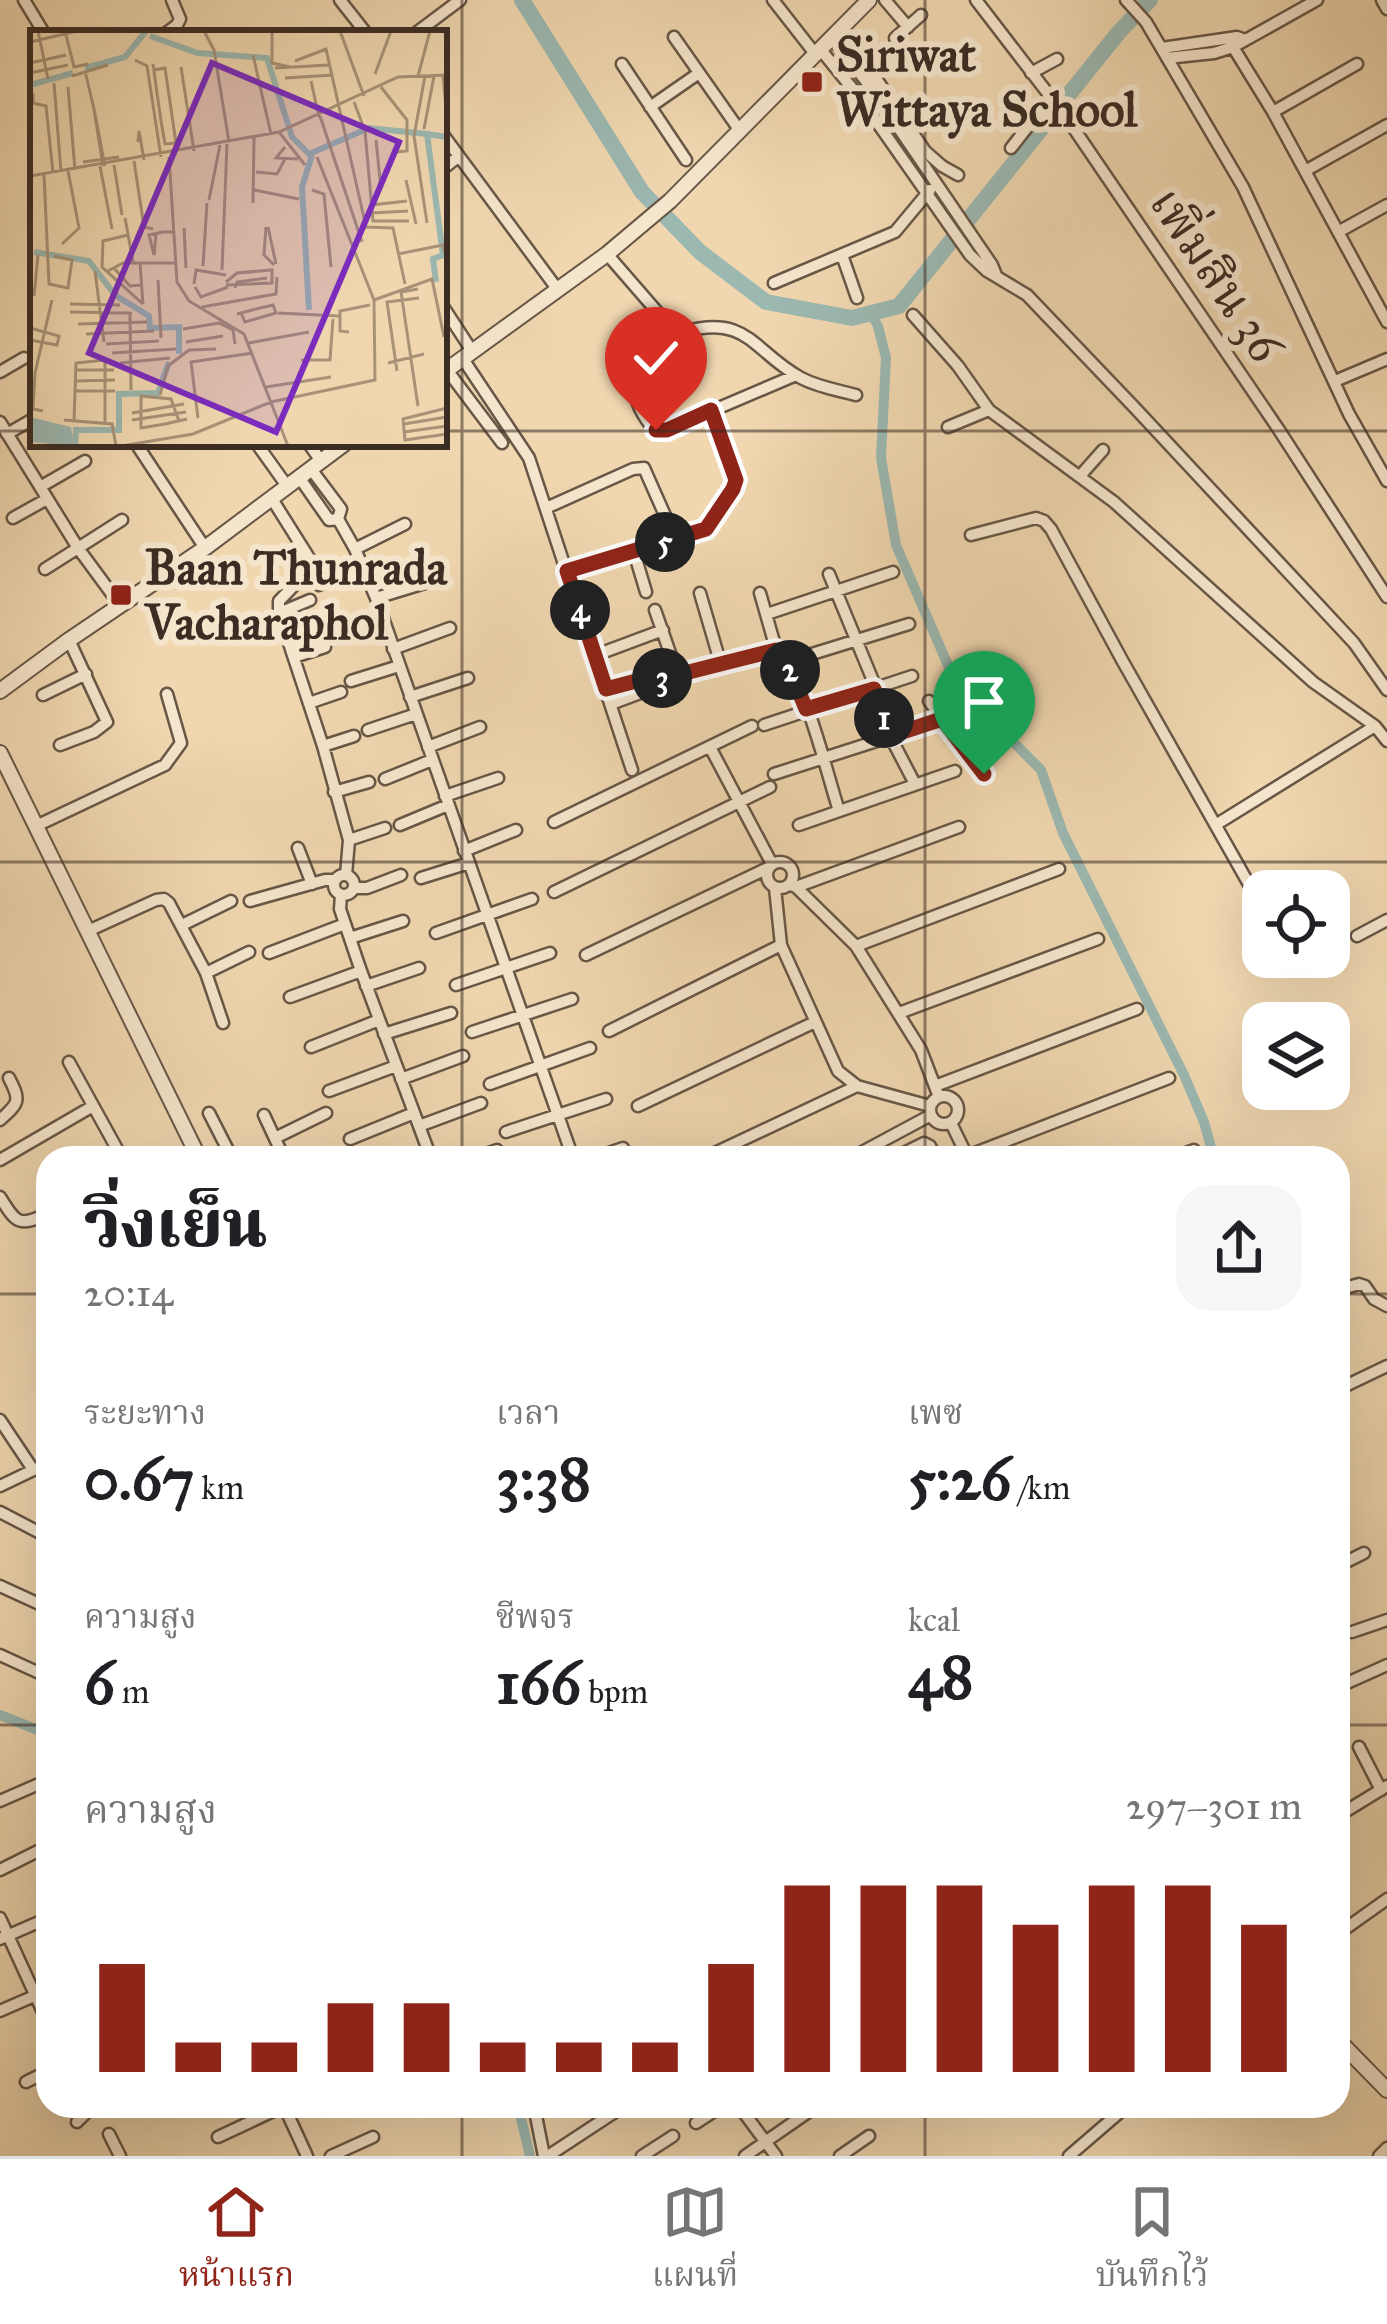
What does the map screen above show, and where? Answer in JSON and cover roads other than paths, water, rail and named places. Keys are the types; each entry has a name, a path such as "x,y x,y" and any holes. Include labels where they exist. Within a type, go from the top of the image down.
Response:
{"street":[{"path":"170,30 180,19 172,0"},
{"path":"340,0 364,30"},
{"path":"420,30 460,0"},
{"path":"773,0 827,43 872,89 932,189 996,275 1027,295 1136,408 1354,643 1387,690"},
{"path":"885,0 908,27"},
{"name":"เพิ่มสิน 36","path":"976,0 1066,117 1387,597"},
{"path":"1126,0 1146,22 1243,187 1349,414 1385,473"},
{"path":"1239,44 1317,0"},
{"path":"1382,0 1387,9"},
{"path":"26,1 42,30"},
{"path":"447,370 670,202 863,2"},
{"path":"895,38 921,15"},
{"path":"674,37 740,131"},
{"path":"1165,53 1237,37 1387,322"},
{"path":"827,43 926,151 958,175"},
{"path":"1031,73 1058,59"},
{"path":"622,64 686,160"},
{"path":"1273,112 1357,64"},
{"path":"650,107 699,73"},
{"path":"1011,148 1052,99"},
{"path":"1305,171 1387,125"},
{"path":"447,140 558,290"},
{"path":"447,166 459,157"},
{"path":"774,283 898,230 932,189"},
{"path":"1338,232 1387,205"},
{"path":"607,254 665,322 682,332"},
{"path":"842,255 857,298"},
{"path":"1371,293 1387,285"},
{"path":"447,314 529,458 632,770"},
{"path":"913,315 958,366 988,410 1114,502 1312,682 1376,726 1387,741"},
{"path":"796,375 660,431 651,427 633,392 634,384 682,332 707,326 730,329 756,341 796,375 819,386 856,394"},
{"path":"0,372 24,358"},
{"path":"1335,381 1387,359"},
{"path":"447,372 502,443"},
{"path":"567,571 706,529 736,480 711,410"},
{"path":"948,427 988,410"},
{"path":"8,434 30,421"},
{"path":"0,422 78,548 120,605"},
{"path":"138,447 206,548"},
{"path":"262,447 304,473 341,509 338,519 376,598 569,1146"},
{"path":"304,473 308,447"},
{"path":"0,691 206,548 340,447"},
{"path":"0,458 16,449"},
{"path":"1080,476 1103,450"},
{"path":"40,487 85,461"},
{"path":"546,508 644,468 675,538"},
{"path":"13,518 47,499"},
{"path":"272,499 311,561 307,572 279,601 279,614 349,840 335,890 341,895"},
{"path":"45,569 122,520"},
{"path":"970,535 1044,520 1242,870"},
{"path":"355,549 405,524"},
{"path":"634,552 646,592"},
{"path":"319,584 363,565"},
{"path":"767,614 893,572"},
{"path":"829,574 890,736 915,784"},
{"path":"376,598 424,583"},
{"path":"700,593 721,665"},
{"path":"760,593 776,650 787,662 806,709 839,811"},
{"path":"279,614 310,600"},
{"path":"655,610 677,674"},
{"path":"334,634 382,618"},
{"path":"787,662 909,624"},
{"path":"393,649 451,628"},
{"path":"596,655 663,630"},
{"path":"60,745 107,722 69,640"},
{"path":"294,657 325,647"},
{"path":"611,704 656,687 661,679 776,650"},
{"path":"351,681 399,666"},
{"path":"43,695 86,674"},
{"path":"606,689 655,676 661,679"},
{"path":"554,822 758,726 912,676"},
{"path":"410,697 468,677"},
{"path":"309,703 340,692"},
{"path":"36,826 170,759 181,742 167,694"},
{"path":"929,701 984,774"},
{"path":"368,730 416,714"},
{"path":"773,773 942,719"},
{"path":"1217,824 1376,726"},
{"path":"428,747 480,727"},
{"path":"323,746 354,736"},
{"path":"710,746 770,866 781,945 838,1071 857,1087 934,1101 952,1098 959,1113 951,1123"},
{"path":"0,753 193,1146"},
{"path":"385,779 432,760"},
{"path":"799,825 955,771"},
{"path":"400,825 498,778"},
{"path":"334,792 369,782"},
{"path":"554,892 770,787"},
{"path":"349,840 386,827"},
{"path":"775,888 793,886 959,827"},
{"path":"421,878 516,830"},
{"path":"298,848 312,884"},
{"path":"586,955 777,862 786,864 793,886 856,946 899,1013 921,1049 938,1123 951,1123"},
{"path":"856,946 1059,869"},
{"path":"355,887 367,888 401,875"},
{"path":"250,902 341,878 354,881 351,893 341,895"},
{"path":"341,895 340,909 366,986 426,1146"},
{"path":"436,933 532,899"},
{"path":"88,932 157,900 170,903 206,973 223,1023"},
{"path":"182,925 231,901"},
{"path":"1357,936 1387,920"},
{"path":"350,938 403,921"},
{"path":"269,953 345,924"},
{"path":"899,1013 1098,938"},
{"path":"609,1030 781,945"},
{"path":"206,973 249,952"},
{"path":"455,986 550,953"},
{"path":"366,986 419,968"},
{"path":"290,997 361,971"},
{"path":"472,1031 572,999"},
{"path":"868,1146 934,1101 1137,1009"},
{"path":"384,1034 451,1012"},
{"path":"310,1047 379,1020"},
{"path":"638,1106 815,1022"},
{"path":"490,1084 590,1048"},
{"path":"401,1079 464,1056"},
{"path":"69,1062 116,1146"},
{"path":"328,1091 396,1066"},
{"path":"0,1120 16,1106 17,1094 9,1078"},
{"path":"996,1146 1169,1078"},
{"path":"730,1146 857,1087"},
{"path":"506,1132 606,1099"},
{"path":"350,1139 481,1103"},
{"path":"0,1160 94,1106"},
{"path":"209,1113 226,1146"},
{"path":"275,1138 326,1113"},
{"path":"264,1115 279,1146"},
{"path":"951,1123 962,1146"},
{"path":"0,1197 16,1220 36,1220"},
{"path":"1350,1287 1365,1286 1387,1306"},
{"path":"1350,1384 1387,1366"},
{"path":"0,1420 32,1468"},
{"path":"0,1486 36,1467"},
{"path":"0,1512 36,1531"},
{"path":"1350,1560 1364,1553"},
{"path":"0,1586 36,1602"},
{"path":"1352,1632 1387,1620"},
{"path":"0,1655 36,1672"},
{"path":"1350,1677 1387,1664"},
{"path":"1350,1809 1384,1788 1359,1747"},
{"path":"0,1801 36,1785"},
{"path":"0,1870 36,1852"},
{"path":"1350,1925 1387,1899"},
{"path":"0,1918 4,1937 35,1996 0,2012"},
{"path":"4,1937 36,1923"},
{"path":"1350,2052 1387,2090"},
{"path":"26,2082 36,2077"},
{"path":"77,2122 81,2118"},
{"path":"218,2137 258,2118"},
{"path":"290,2118 307,2156"},
{"path":"537,2118 546,2156 605,2118"},
{"path":"696,2122 702,2118"},
{"path":"748,2118 776,2156"},
{"path":"745,2156 800,2118"},
{"path":"1069,2156 1113,2118"},
{"path":"109,2134 119,2156"},
{"path":"642,2156 673,2135"},
{"path":"840,2156 869,2136"},
{"path":"331,2156 373,2137"},
{"path":"1378,2156 1387,2148"}],"waterway":[{"path":"522,0 642,192 700,252 766,302 852,318 899,306 1119,32 1150,0"},
{"path":"871,313 886,358 881,458 896,545 950,670 1041,770 1063,833 1184,1075 1211,1146"},
{"path":"0,1715 36,1729"},
{"path":"521,2118 530,2156"}],"place":[{"name":"Siriwat Wittaya School","path":"812,82"},
{"name":"Baan Thunrada Vacharaphol","path":"121,595"}]}
